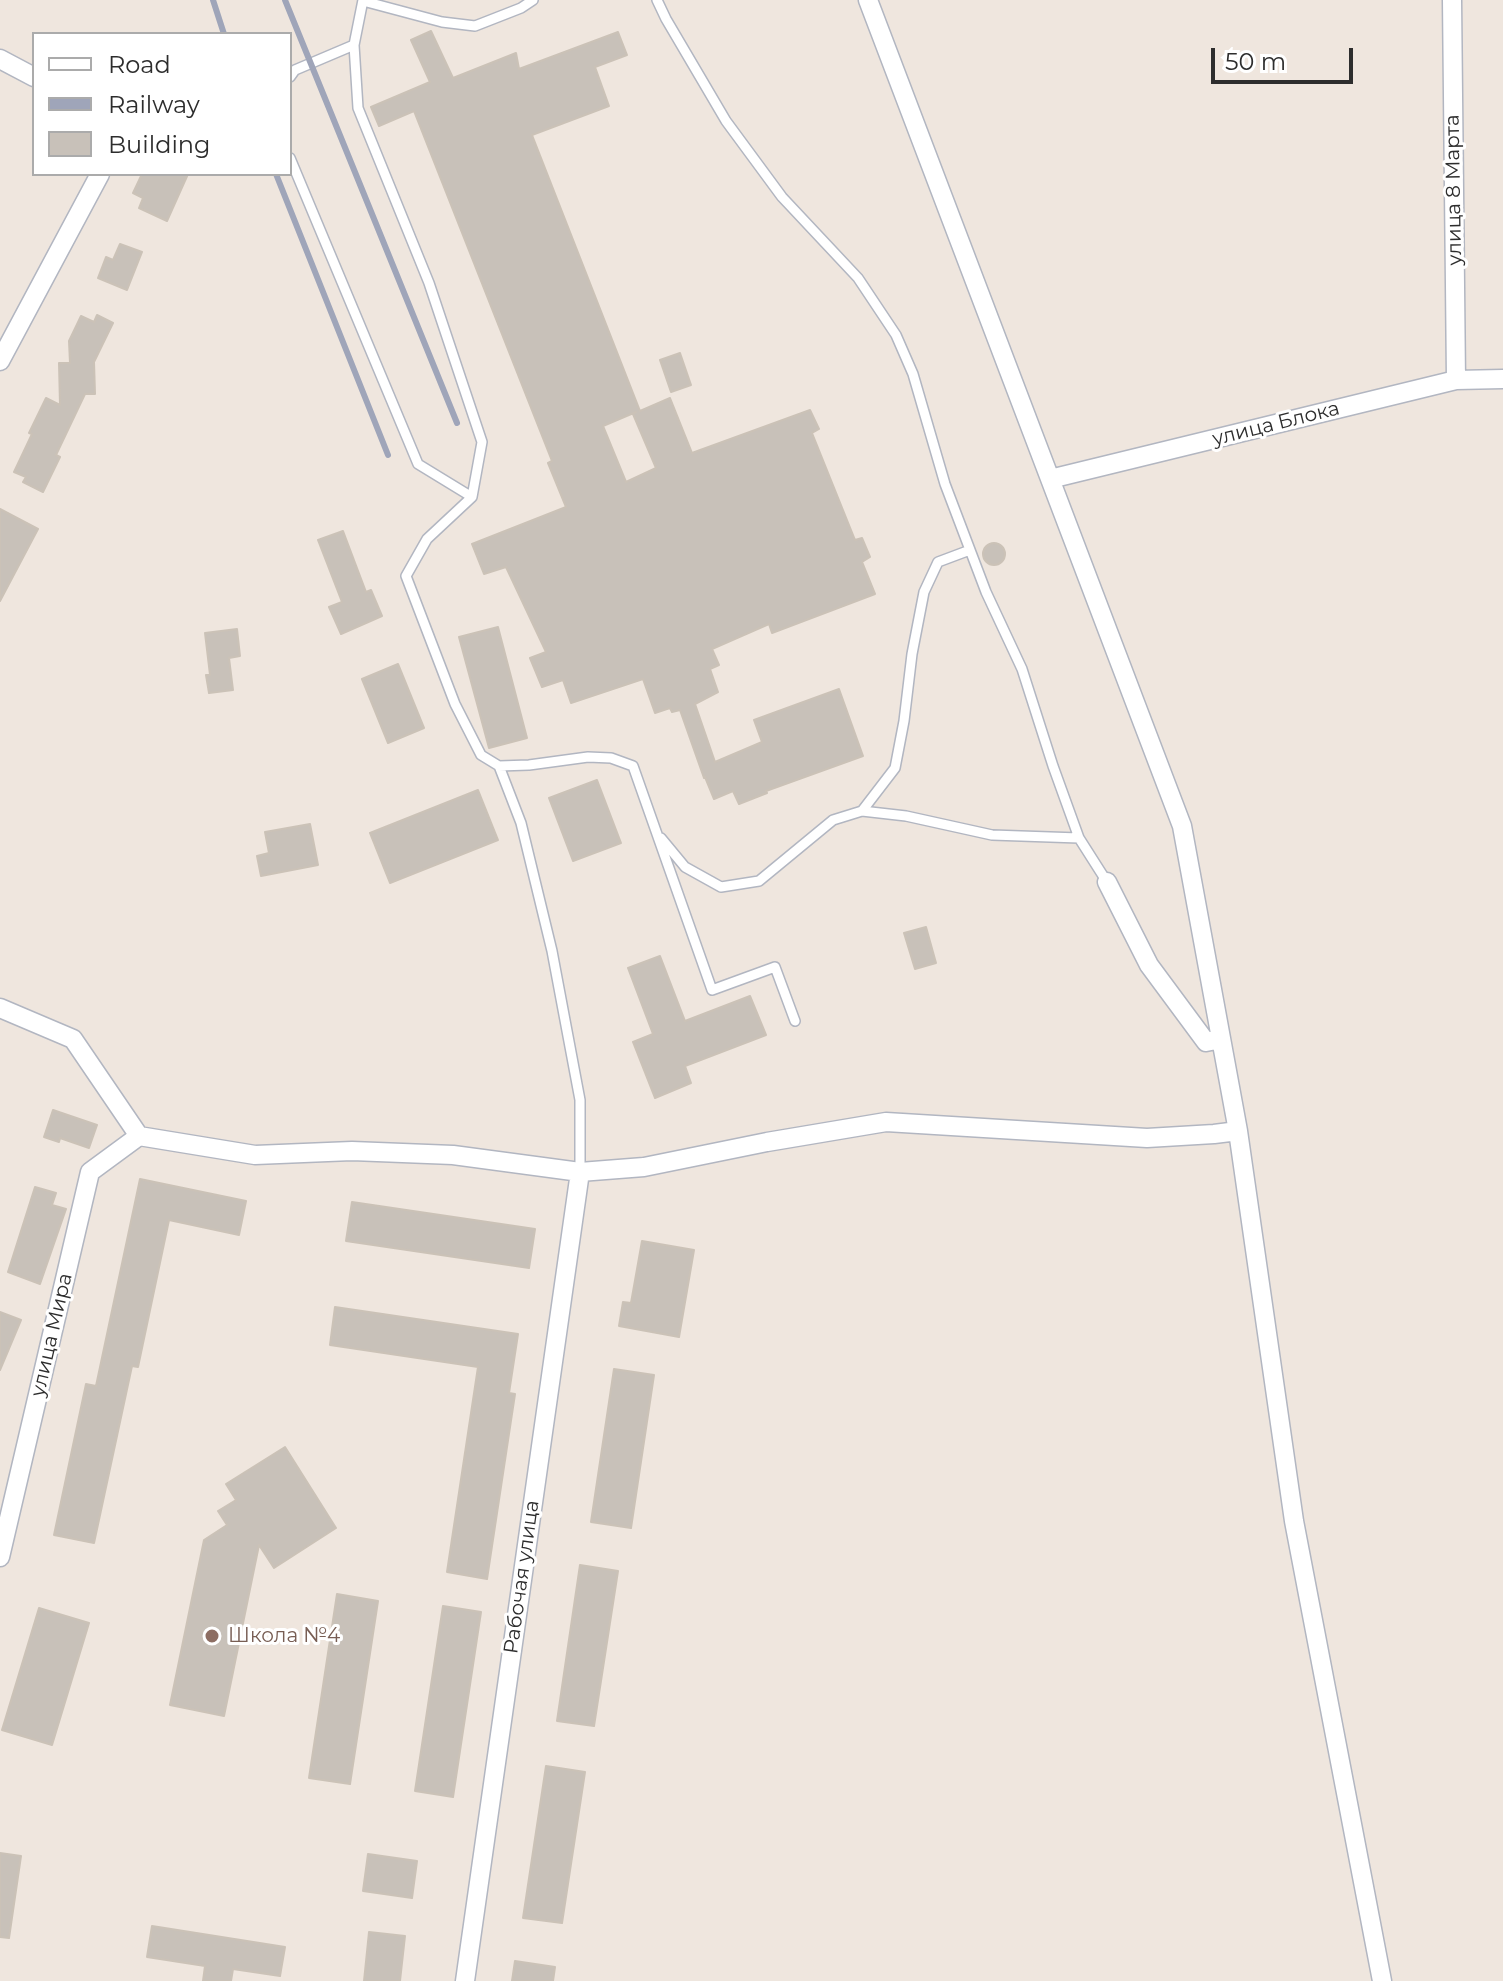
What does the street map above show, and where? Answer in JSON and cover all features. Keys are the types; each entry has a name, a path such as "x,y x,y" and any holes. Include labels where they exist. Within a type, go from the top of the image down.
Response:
{"street":[{"path":"868,0 1182,826 1238,1131 1294,1521 1382,1981"},
{"name":"улица 8 Марта","path":"1452,0 1456,380"},
{"path":"0,59 32,76"},
{"path":"0,361 99,176"},
{"name":"улица Блока","path":"1050,479 1456,380 1503,379"},
{"path":"1107,882 1149,965 1206,1042 1221,1039"},
{"path":"0,1008 73,1039 139,1136 255,1155 352,1151 453,1155 580,1172 644,1167 886,1122 1147,1138 1238,1131"},
{"name":"улица Мира","path":"0,1557 90,1172 139,1136"},
{"name":"Рабочая улица","path":"465,1981 580,1172"}],"lane":[{"path":"533,0 475,26 442,22 363,0 354,45 358,108 429,283 482,442 472,497 427,539 406,576 455,704 481,755 499,766 588,757 611,758 633,766 712,990 775,967 795,1021"},
{"path":"657,0 726,121 782,197 858,278 896,335 913,374 945,484 986,592 1022,669 1079,838 1107,882"},
{"path":"292,74 295,70 354,45"},
{"path":"292,163 418,464 472,497"},
{"path":"862,811 895,768 924,592 938,562 970,550"},
{"path":"499,766 521,823 552,951 580,1100 580,1172"},
{"path":"657,832 685,867 721,887 759,881 833,820 862,811 906,816 992,835 1079,838"}],"building":[{"path":"431,31 453,78 516,53 519,69 618,32 627,55 595,67 609,106 532,135 640,411 670,398 692,453 810,410 819,429 812,433 855,540 862,538 870,557 862,562 875,594 772,633 769,624 712,649 719,665 710,669 718,692 695,704 715,762 762,742 754,720 839,689 863,756 739,804 733,791 714,799 680,710 672,712 670,708 655,713 643,679 571,703 563,680 542,687 530,658 546,652 506,567 484,574 472,544 566,507 548,463 552,461 414,111 379,126 371,107 430,82 411,40","holes":["636,412 633,414 656,468 626,482 603,426"]},
{"path":"141,176 187,176 167,221 139,208 143,198 133,193"},
{"path":"120,244 142,252 127,290 98,278 106,257 113,260"},
{"path":"97,315 113,323 94,362 95,394 85,394 56,455 60,457 43,492 23,482 26,477 14,472 46,398 60,405 59,363 70,363 69,341 81,316 94,322"},
{"path":"680,353 691,385 671,392 660,360"},
{"path":"0,509 38,529 0,601"},
{"path":"343,531 366,592 371,590 382,616 341,634 329,607 342,602 318,540"},
{"path":"994,543 1002,546 1005,554 1002,562 994,565 986,562 983,554 986,546"},
{"path":"498,627 527,738 489,748 459,637"},
{"path":"237,629 240,656 229,658 233,690 209,693 205,633"},
{"path":"398,664 424,728 388,743 362,679"},
{"path":"597,780 621,843 573,861 549,798"},
{"path":"478,790 498,840 390,883 370,833"},
{"path":"310,824 318,865 261,876 257,856 269,853 265,832"},
{"path":"926,927 936,963 915,969 904,933"},
{"path":"660,956 685,1021 750,996 766,1035 685,1066 691,1083 655,1098 633,1042 653,1034 628,968"},
{"path":"53,1110 97,1125 89,1148 60,1138 59,1142 44,1137"},
{"path":"140,1179 246,1201 239,1235 169,1220 138,1367 132,1366 94,1543 54,1535 86,1384 96,1386"},
{"path":"35,1187 56,1193 52,1205 66,1209 40,1284 8,1272"},
{"path":"352,1202 535,1229 529,1268 346,1241"},
{"path":"642,1241 694,1250 679,1337 619,1326 623,1302 631,1303"},
{"path":"335,1307 518,1334 509,1393 515,1394 487,1579 447,1572 478,1367 330,1345"},
{"path":"0,1312 21,1320 0,1370"},
{"path":"614,1369 654,1375 631,1528 591,1522"},
{"name":"Школа №4","path":"285,1447 336,1528 274,1568 259,1545 224,1716 170,1705 204,1540 227,1525 218,1511 236,1500 226,1484"},
{"path":"580,1565 618,1571 594,1726 557,1721"},
{"path":"337,1594 378,1601 350,1784 309,1778"},
{"path":"443,1606 481,1612 453,1797 415,1791"},
{"path":"39,1608 89,1623 52,1745 2,1730"},
{"path":"546,1766 585,1772 562,1923 523,1918"},
{"path":"0,1853 21,1856 9,1938 0,1937"},
{"path":"368,1854 417,1861 412,1898 363,1891"},
{"path":"152,1926 285,1947 280,1976 233,1969 231,1981 203,1981 205,1966 147,1957"},
{"path":"369,1932 405,1936 400,1981 364,1981"},
{"path":"515,1961 555,1967 553,1981 512,1981"}],"railway":[{"path":"213,0 223,32"},
{"path":"285,0 457,423"},
{"path":"277,176 388,455"}],"place":[{"name":"Школа №4","path":"212,1636"}]}
